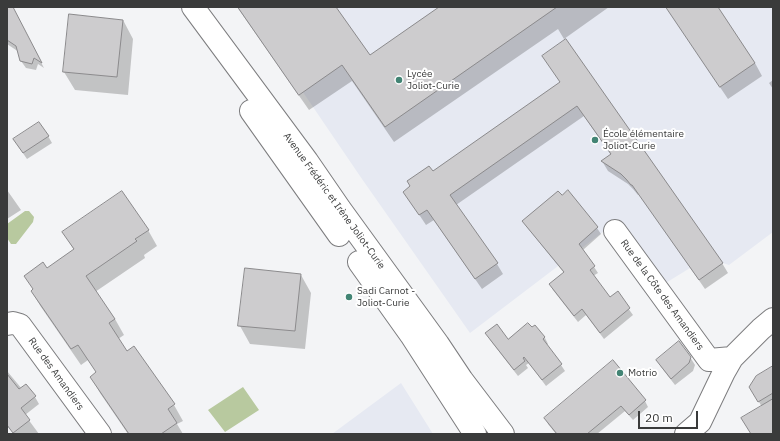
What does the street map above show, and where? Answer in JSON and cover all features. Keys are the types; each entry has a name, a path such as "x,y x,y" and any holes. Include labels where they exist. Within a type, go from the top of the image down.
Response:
{"main road":[{"name":"Avenue Frédéric et Irène Joliot-Curie","path":"178,7 308,192 411,334 475,434"},
{"name":"Avenue Frédéric et Irène Joliot-Curie","path":"193,7 307,161 438,344 462,380 503,434"},
{"name":"Rue de la Côte des Amandiers","path":"615,231 709,360 732,358"},
{"path":"693,428 732,358 773,319"},
{"name":"Rue des Amandiers","path":"7,324 20,324 100,434"}],"shaded area":[{"name":"École élémentaire Joliot-Curie","path":"245,7 773,7 773,232 729,265 723,263 699,280 690,268 664,284 616,222 470,333 362,179"},
{"path":"401,383 433,434 332,434"}],"green space":[{"path":"25,211 29,211 34,217 33,222 16,244 11,244 7,238 7,224"},
{"path":"243,387 259,410 225,432 208,410"}],"building":[{"path":"7,7 13,7 42,63 34,58 32,64 20,61 16,46 7,40"},
{"path":"238,7 336,7 370,55 439,7 557,7 385,127 342,65 299,95"},
{"path":"666,7 718,7 755,63 720,87"},
{"path":"69,14 123,20 117,77 63,72"},
{"path":"566,39 723,263 699,280 632,185 621,174 601,161 611,154 577,106 450,195 498,263 475,279 427,210 419,215 403,192 410,186 407,181 429,166 433,171 560,82 542,56"},
{"path":"39,122 49,136 23,153 13,139"},
{"path":"568,190 598,227 579,244 595,266 590,270 610,297 618,291 630,308 600,333 582,309 574,316 549,284 564,272 522,221 558,191 562,195"},
{"path":"122,191 149,230 135,239 137,241 86,276 115,319 109,323 127,351 134,346 175,404 168,409 177,423 161,434 129,434 90,377 96,372 78,345 71,349 31,291 33,289 24,276 43,262 47,268 74,249 62,232"},
{"path":"245,268 301,274 295,331 238,326"},
{"path":"528,323 532,327 535,325 545,337 543,339 562,364 542,380 524,357 523,358 525,361 514,370 485,333 497,324 508,339"},
{"path":"679,341 691,357 689,363 671,379 656,360"},
{"path":"613,360 646,400 629,415 621,406 587,434 557,434 544,418"},
{"path":"773,366 773,393 758,402 749,387 756,376"},
{"path":"7,374 19,389 26,384 36,396 21,408 30,420 13,433 7,425"},
{"path":"773,399 773,434 751,434 741,418"}],"place":[{"name":"Lycée Joliot-Curie","path":"399,80"},
{"name":"École élémentaire Joliot-Curie","path":"595,140"},
{"name":"Sadi Carnot - Joliot-Curie","path":"349,297"},
{"name":"Motrio","path":"620,373"}]}
